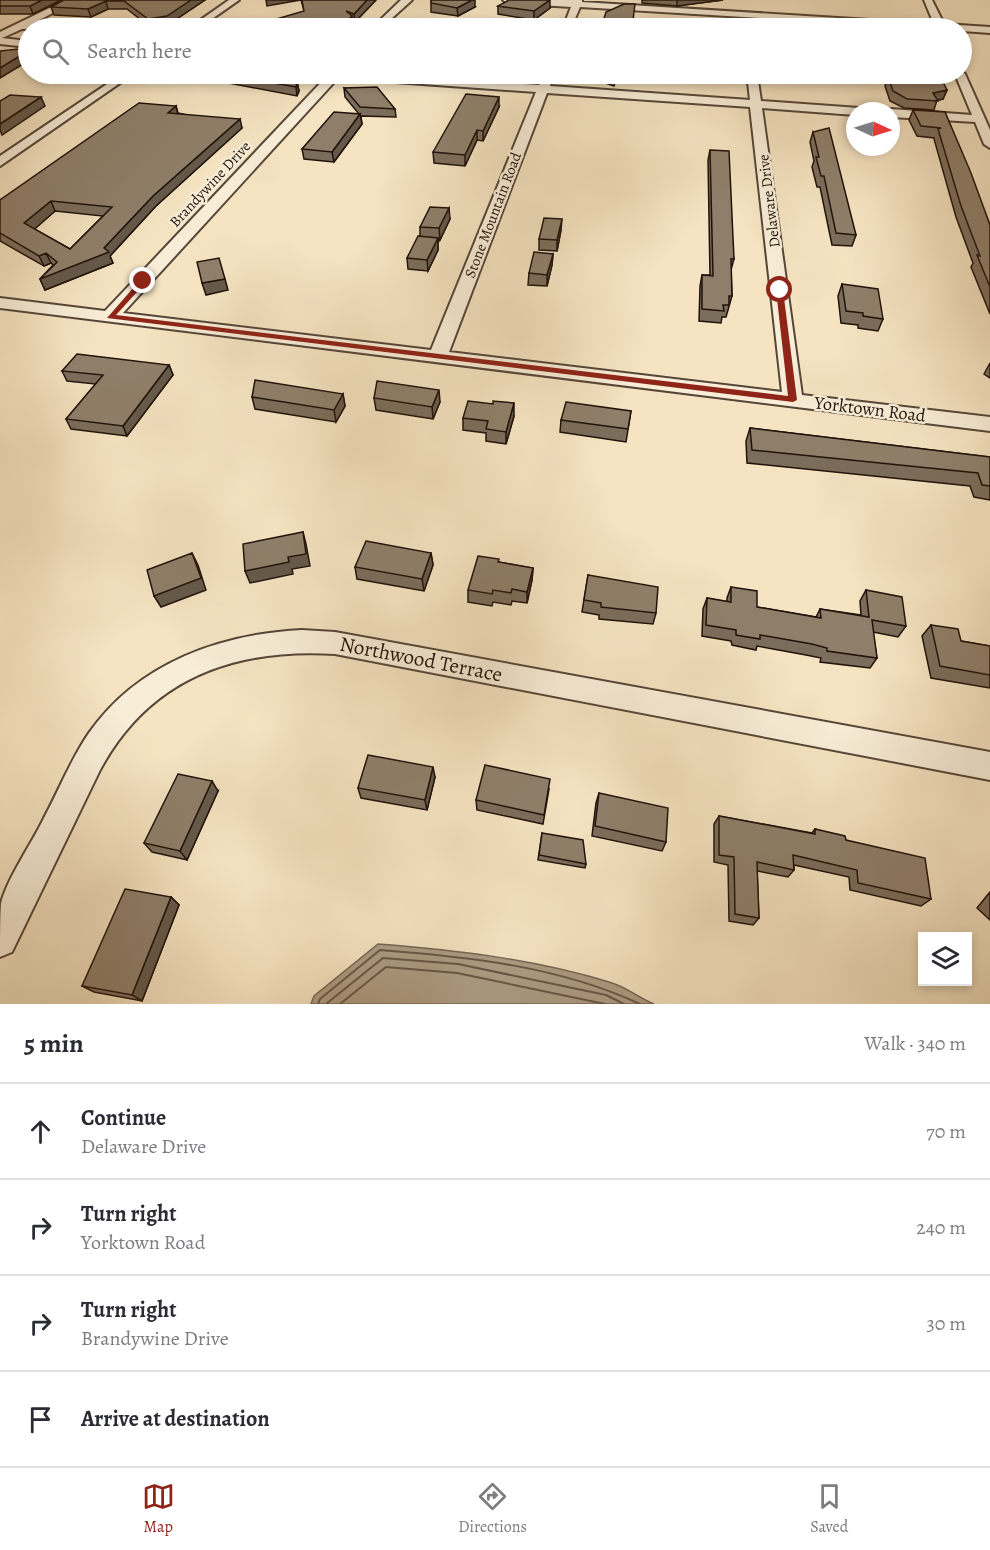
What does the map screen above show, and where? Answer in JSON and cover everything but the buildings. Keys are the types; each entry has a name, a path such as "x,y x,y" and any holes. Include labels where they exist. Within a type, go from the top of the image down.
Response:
{"street":[{"path":"37,18 73,0"},
{"path":"208,18 235,0"},
{"path":"386,18 400,4 408,0"},
{"path":"507,0 577,2 804,18"},
{"path":"742,0 745,18"},
{"path":"928,0 936,18"},
{"path":"571,18 577,2"},
{"path":"0,24 18,26"},
{"path":"0,36 18,27"},
{"path":"972,29 990,30"},
{"path":"0,41 18,43"},
{"path":"0,162 113,84"},
{"name":"Brandywine Drive","path":"110,316 324,84"},
{"path":"473,84 846,110"},
{"name":"Stone Mountain Road","path":"438,356 545,84"},
{"name":"Delaware Drive","path":"754,84 793,400"},
{"path":"964,84 990,144"},
{"path":"900,114 979,119"},
{"name":"Yorktown Road","path":"0,303 990,424"},
{"name":"Northwood Terrace","path":"0,940 84,772 104,736 127,709 158,684 181,670 221,652 267,641 306,640 335,643 990,766"}],"water":[{"path":"378,944 436,949 552,967 615,984 654,1004 311,1004 314,996"}],"route":[{"path":"143,281 110,316 793,400 780,290"}]}
